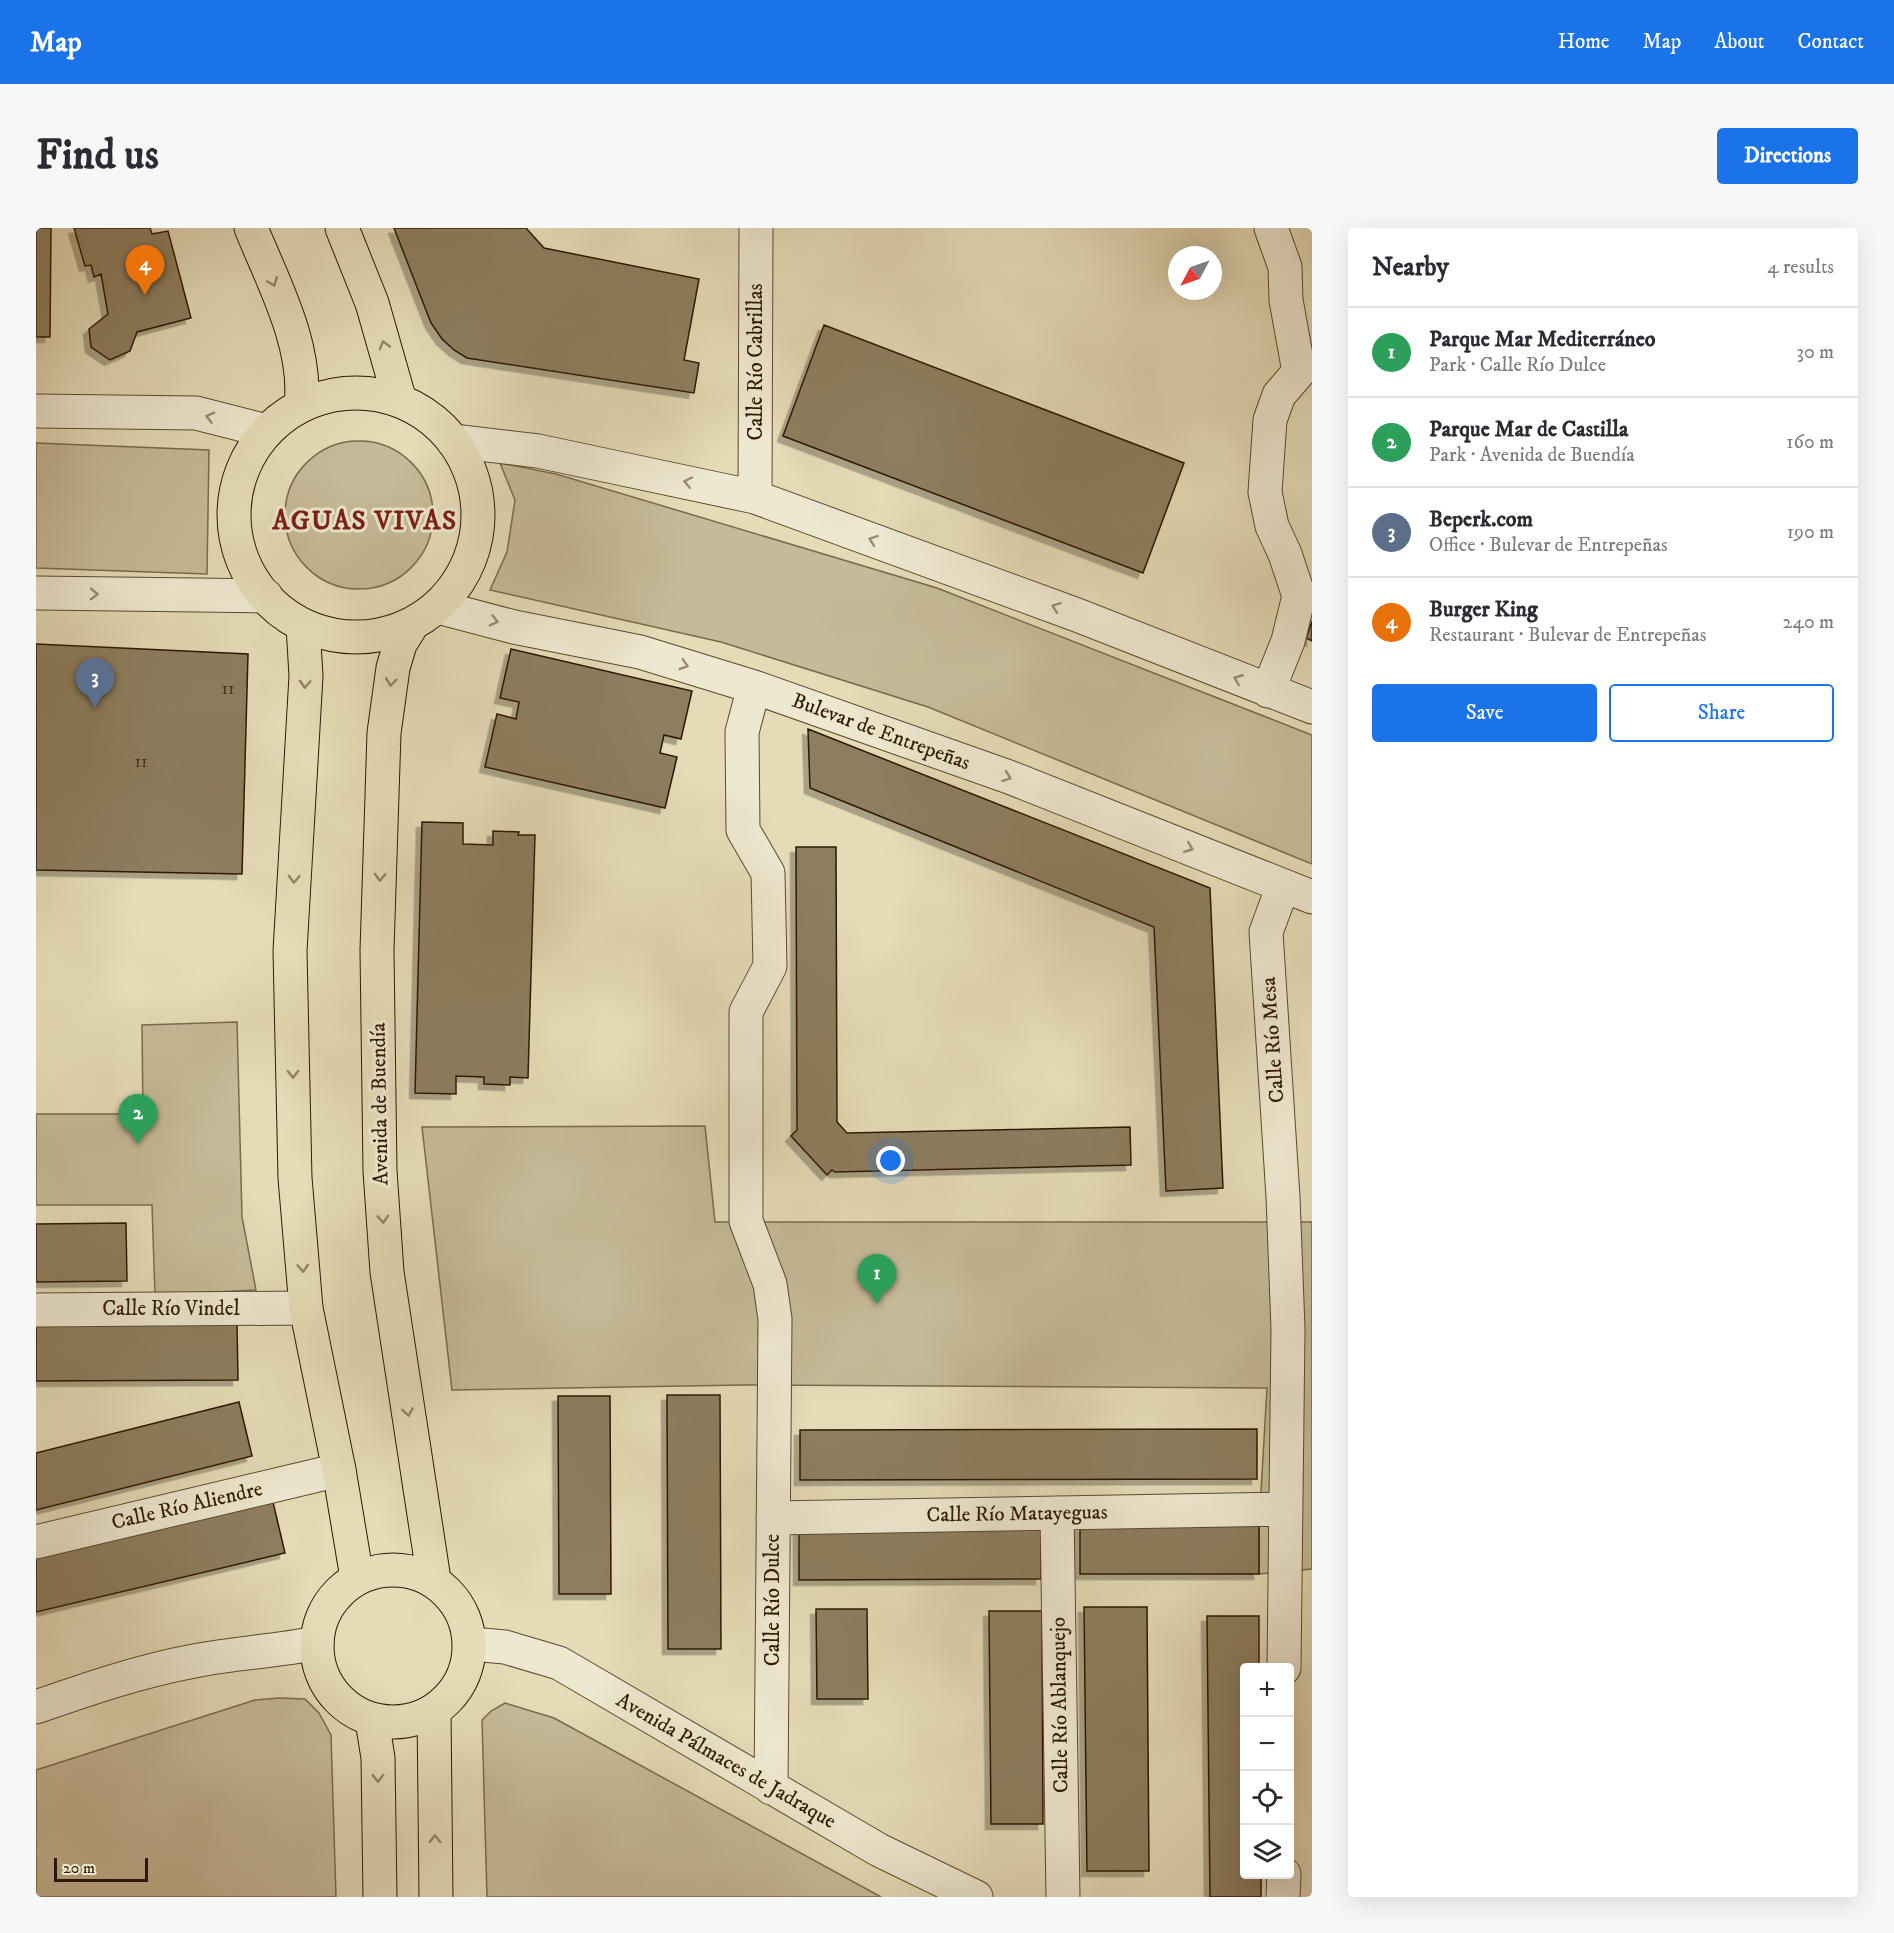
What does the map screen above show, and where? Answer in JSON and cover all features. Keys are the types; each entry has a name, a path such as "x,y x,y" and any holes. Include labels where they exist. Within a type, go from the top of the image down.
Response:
{"main road":[{"path":"251,228 292,333 302,371 301,406"},
{"path":"342,228 372,303 400,401"},
{"path":"351,393 370,394 400,401 433,420 453,441 470,470 477,498 477,534 468,566 453,590 438,607 410,628 384,635 349,637 329,635 303,626 266,596 246,568 236,538 234,511 238,485 249,457 267,431 301,406 328,396 351,393"},
{"path":"303,626 306,676 290,951 295,1178 306,1308 339,1470 357,1578"},
{"name":"Avenida de Buendía","path":"410,628 400,644 393,668 384,733 377,950 380,1171 387,1272 434,1580"},
{"path":"388,1569 411,1572 434,1580 455,1605 471,1644 467,1669 455,1691 434,1711 401,1722 372,1720 345,1704 322,1674 317,1643 324,1614 339,1592 357,1578 388,1569"},
{"path":"434,1711 436,1897"},
{"path":"372,1720 378,1758 380,1897"}],"street":[{"name":"Calle Río Cabrillas","path":"755,497 756,228"},
{"path":"1268,691 1288,642 1299,596 1285,554 1272,526 1265,492 1270,420 1279,395 1306,371 1286,300 1285,267 1271,228"},
{"path":"36,411 196,413 267,431"},
{"path":"453,441 538,451 755,497 1066,611 1312,707"},
{"path":"36,593 266,596"},
{"name":"Bulevar de Entrepeñas","path":"438,607 514,627 640,652 754,687 1009,777 1298,892"},
{"name":"Calle Río Dulce","path":"754,687 742,732 743,830 768,873 770,966 746,1012 746,1221 770,1284 775,1319 771,1788"},
{"name":"Calle Río Mesa","path":"1284,1663 1285,1599 1272,1509 1288,1329 1283,1197 1266,932 1298,892"},
{"name":"Calle Río Vindel","path":"36,1310 306,1308"},
{"name":"Calle Río Aliendre","path":"36,1542 339,1470"},
{"name":"Calle Río Matayeguas","path":"773,1518 1272,1509"},
{"name":"Calle Río Ablanquejo","path":"1058,1513 1063,1897"},
{"path":"36,1707 108,1682 195,1661 290,1649 317,1643"},
{"name":"Avenida Pálmaces de Jadraque","path":"471,1644 505,1647 559,1663 879,1850 976,1897"},
{"path":"1283,1897 1284,1879"}],"shaded area":[{"path":"359,441 387,447 411,463 427,487 433,515 427,543 411,567 387,583 359,589 331,583 307,567 291,543 285,515 291,487 307,463 331,447"},
{"path":"36,443 209,450 207,574 36,568"},
{"path":"500,463 556,474 937,588 1312,735 1312,864 928,707 721,642 490,590 507,552 515,500"},
{"path":"237,1022 242,1217 256,1290 155,1295 152,1205 36,1205 36,1114 143,1114 142,1025"},
{"path":"705,1126 715,1222 1312,1222 1312,1569 1259,1574 1259,1526 1267,1388 743,1385 452,1390 422,1127"},
{"path":"305,1699 319,1713 331,1735 336,1897 36,1897 36,1770 255,1700"},
{"path":"505,1703 554,1718 881,1897 487,1897 482,1720 491,1711"}],"building":[{"path":"36,228 51,228 50,337 36,337"},
{"path":"74,228 150,228 152,234 168,231 191,318 137,332 130,351 110,360 91,347 89,329 108,314 101,274 94,277 91,265 85,266"},
{"path":"394,228 526,228 544,248 699,279 684,360 699,363 694,393 467,358 442,339 431,323"},
{"path":"824,325 1184,463 1143,573 783,436"},
{"path":"1312,621 1312,641 1306,638"},
{"path":"36,644 248,654 242,874 36,870"},
{"path":"511,649 692,691 681,739 664,735 660,753 677,757 665,808 485,767 497,714 516,719 519,702 500,698"},
{"path":"808,729 1210,888 1223,1188 1166,1191 1154,927 810,788"},
{"path":"422,822 463,823 463,844 493,845 493,831 535,835 528,1078 510,1077 510,1085 484,1084 484,1077 456,1076 456,1094 415,1093"},
{"path":"796,847 836,847 837,1122 847,1133 1130,1127 1131,1165 835,1172 832,1170 827,1175 791,1136 797,1130"},
{"path":"126,1223 127,1281 36,1282 36,1224"},
{"path":"237,1324 238,1380 36,1381 36,1325"},
{"path":"667,1395 720,1395 721,1649 668,1649"},
{"path":"558,1396 610,1396 611,1594 559,1594"},
{"path":"239,1402 252,1456 36,1510 36,1453"},
{"path":"1257,1429 1257,1479 800,1480 800,1430"},
{"path":"272,1498 285,1553 36,1612 36,1554"},
{"path":"1080,1526 1259,1526 1259,1574 1080,1574"},
{"path":"799,1529 1041,1529 1041,1579 799,1580"},
{"path":"1084,1607 1147,1607 1149,1871 1087,1871"},
{"path":"816,1609 867,1609 868,1699 817,1699"},
{"path":"989,1611 1042,1611 1043,1824 991,1824"},
{"path":"1207,1616 1259,1616 1259,1663 1240,1663 1240,1879 1261,1879 1261,1897 1210,1897"}],"place":[{"name":"Burger King","path":"145,295"},
{"name":"Beperk.com","path":"95,708"},
{"name":"Parque Mar de Castilla","path":"138,1144"},
{"name":"Parque Mar Mediterráneo","path":"877,1304"}],"district":[{"name":"AGUAS VIVAS","path":"365,521"}]}
